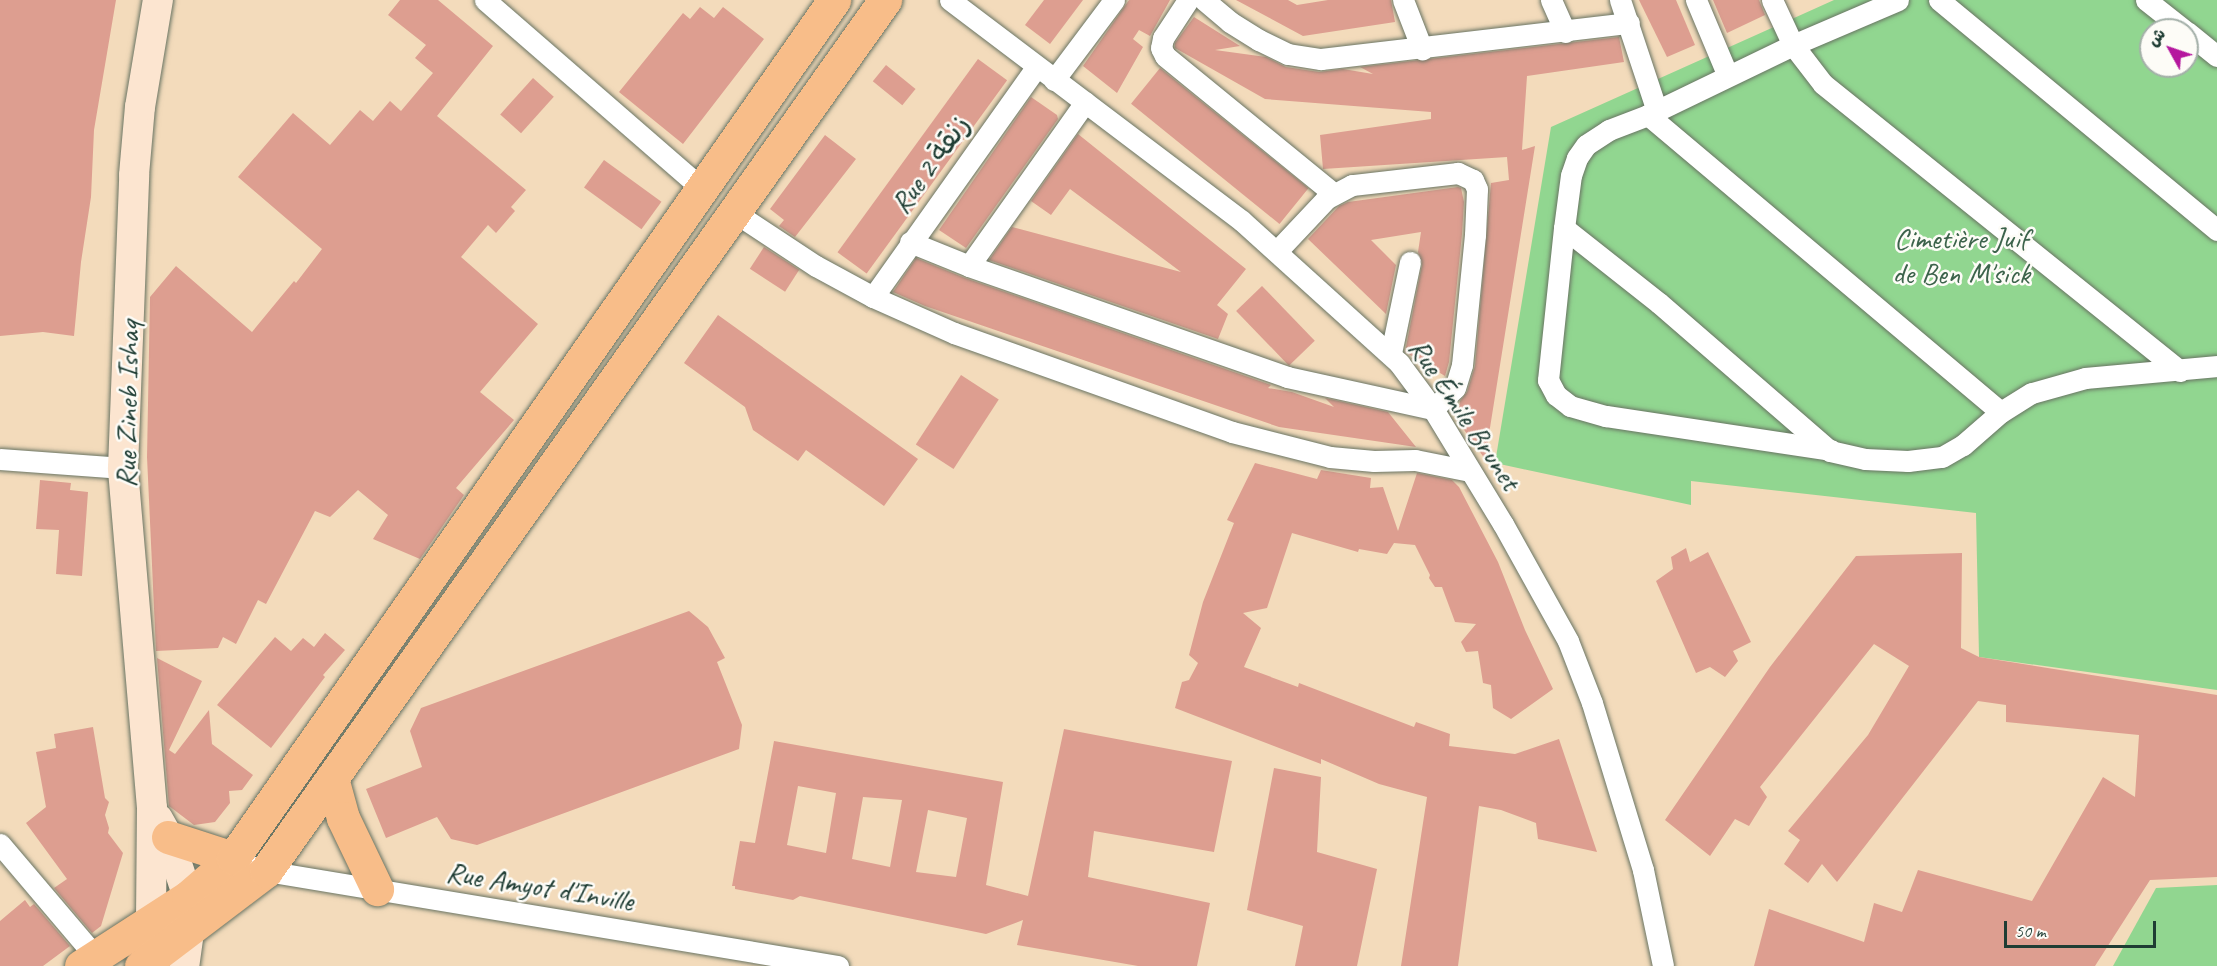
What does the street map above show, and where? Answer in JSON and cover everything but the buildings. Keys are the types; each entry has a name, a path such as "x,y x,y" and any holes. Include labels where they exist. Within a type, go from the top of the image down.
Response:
{"main road":[{"path":"88,961 188,897 233,858 834,0"},
{"path":"161,963 189,932 266,871 734,212 829,82 885,0"},
{"path":"332,778 347,828 377,889"},
{"path":"168,837 233,858"}],"street":[{"name":"Rue Zineb Ishaq","path":"158,0 140,107 134,175 123,468 152,808 151,920 161,963"},
{"path":"485,0 701,188"},
{"name":"Rue Émile Brunet","path":"950,0 1036,68 1085,102 1278,250 1391,353 1433,409 1509,534 1568,641 1592,703 1643,870 1663,966"},
{"path":"1054,81 1114,0"},
{"path":"1188,0 1162,38 1161,48 1165,56 1334,194"},
{"path":"1204,0 1230,22 1288,54 1321,60 1629,23"},
{"path":"1403,0 1422,49"},
{"path":"1551,0 1565,32"},
{"path":"1620,0 1629,23 1652,113 2001,412"},
{"path":"1696,0 1728,76"},
{"path":"1772,0 1792,45 1823,84 2180,371"},
{"path":"1898,0 1792,45 1652,113 1609,130 1586,145 1577,158 1571,175 1564,228 1548,380 1556,395 1570,406 1606,416 1830,451 1865,459 1908,461 1942,457 1963,445 2001,412 2032,393 2085,378 2217,366"},
{"path":"1939,0 2217,230"},
{"path":"2146,0 2169,18"},
{"path":"2199,41 2217,56"},
{"name":"Rue 2 زنقة","path":"873,297 1036,68"},
{"path":"969,266 1085,102"},
{"path":"910,242 969,266 1287,377 1433,409 1455,388 1462,365 1475,235 1477,189 1473,180 1458,173 1352,185 1334,194 1278,250"},
{"path":"734,212 816,266 873,297 954,333 1232,432 1330,457 1374,461 1415,460 1470,471"},
{"path":"1564,228 1659,303 1830,451"},
{"path":"1391,353 1410,262"},
{"path":"0,459 123,468"},
{"name":"Rue Zineb Ishaq","path":"152,808 168,837 188,897 189,932"},
{"path":"0,844 88,961"},
{"name":"Rue Amyot d'Inville","path":"233,858 266,871 772,960 838,966"}],"green space":[{"name":"Cimetière Juif de Ben M'sick","path":"1834,0 2217,0 2217,690 1979,657 1976,513 1691,481 1691,505 1495,463 1551,127"},
{"path":"2217,885 2217,966 2113,966 2156,888"}]}
